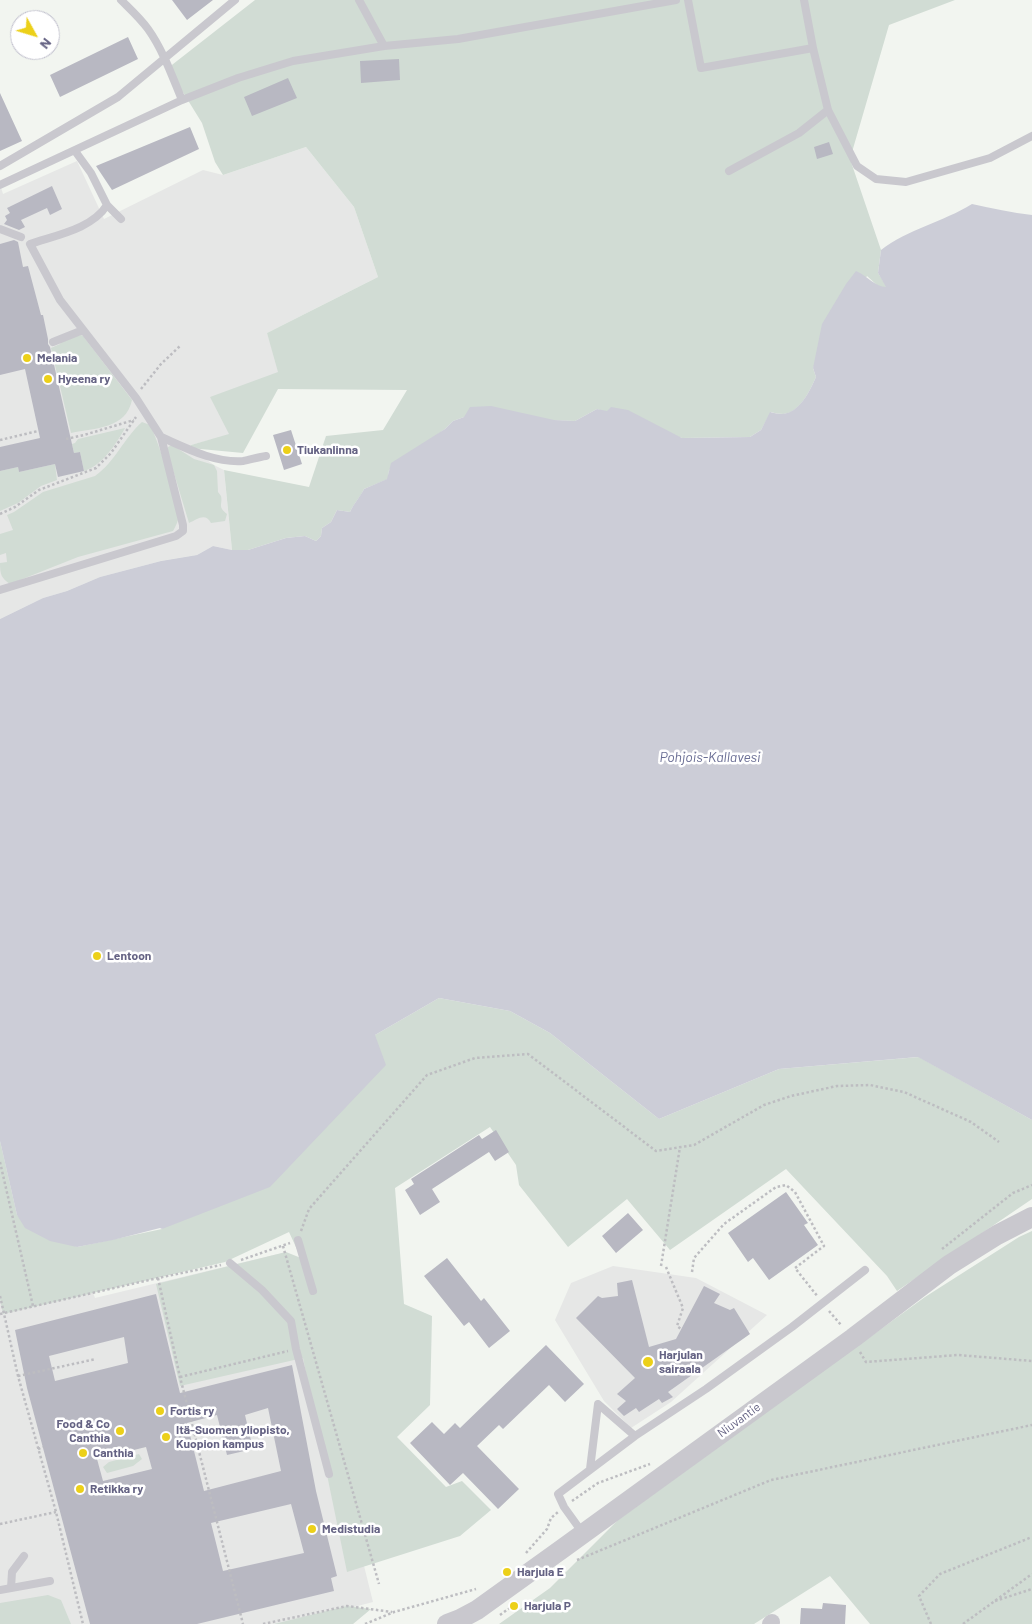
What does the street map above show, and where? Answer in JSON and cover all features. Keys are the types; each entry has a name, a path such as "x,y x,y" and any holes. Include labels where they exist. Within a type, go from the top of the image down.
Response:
{"street":[{"name":"Niuvantie","path":"447,1624 477,1610 583,1534 847,1327 997,1235 1032,1217"}],"lane":[{"path":"121,0 149,29 182,100"},
{"path":"0,166 118,97 235,0"},
{"path":"359,0 384,46"},
{"path":"0,184 182,100 238,78 294,61 384,46 458,39 676,0"},
{"path":"688,0 701,68 813,48"},
{"path":"804,0 828,110 856,166 876,179 906,182 990,158 1032,136"},
{"path":"729,170 799,133 828,110"},
{"path":"75,151 92,173 107,205 121,219"},
{"path":"0,590 176,536 183,531 184,525 161,437 135,396 60,300 30,244 83,227 102,214 107,205"},
{"path":"0,229 21,237"},
{"path":"53,342 83,330"},
{"path":"161,437 221,460 243,461 266,456"},
{"path":"298,1240 313,1291"},
{"path":"230,1263 262,1290 291,1321 296,1349 329,1474"},
{"path":"583,1534 564,1507 558,1494 635,1436 706,1389 865,1270"},
{"path":"590,1469 598,1404 635,1436"},
{"path":"11,1588 12,1572 24,1556"},
{"path":"0,1590 50,1581"}],"path":[{"path":"135,396 161,364 180,346"},
{"path":"0,514 15,508 39,490 96,468 111,453 142,407"},
{"path":"66,439 135,419"},
{"path":"0,440 38,431"},
{"path":"2,1314 230,1263 298,1240 310,1209 427,1075 475,1058 528,1054 656,1151 694,1145 764,1105 791,1096 836,1086 870,1086 904,1092 970,1122 999,1142"},
{"path":"660,1266 680,1147"},
{"path":"0,1162 34,1306"},
{"path":"692,1272 694,1258 724,1224 776,1187 786,1185 795,1192 824,1246 795,1268 823,1303 847,1327 866,1362 958,1355 1032,1361"},
{"path":"939,1250 1014,1193 1032,1185"},
{"path":"283,1246 379,1584"},
{"path":"666,1267 682,1308 676,1326 681,1329"},
{"path":"158,1278 180,1377 244,1624"},
{"path":"0,1296 2,1314 56,1512 84,1624"},
{"path":"180,1377 296,1349"},
{"path":"18,1376 96,1359"},
{"path":"547,1529 571,1562 772,1480 1032,1425"},
{"path":"38,1448 43,1447"},
{"path":"522,1558 547,1529 552,1518 564,1507 598,1483 655,1462"},
{"path":"0,1524 56,1512"},
{"path":"932,1624 919,1596 940,1574 1032,1537"},
{"path":"963,1624 1032,1574"},
{"path":"365,1624 394,1612 475,1590 483,1586"},
{"path":"993,1602 1032,1589"},
{"path":"263,1624 347,1606 394,1612"}],"shaded area":[{"path":"255,0 955,0 889,25 850,159 881,250 878,273 887,287 879,287 867,276 813,368 816,377 811,388 804,400 794,410 783,414 771,412 761,430 750,437 682,438 597,409 575,421 464,417 453,421 389,470 388,479 364,489 350,512 337,510 331,522 322,528 321,536 316,541 305,536 286,538 248,550 232,550 224,470 309,487 326,436 383,430 407,390 278,389 243,453 190,448 191,445 229,434 210,397 278,372 267,333 378,277 354,207 306,147 223,175 215,162 202,123 168,68"},
{"path":"306,147 354,207 378,277 267,333 281,373 229,435 191,445 190,448 224,470 232,550 213,546 197,555 161,561 100,577 67,591 43,598 0,619 0,184 3,194 77,161 104,219 203,170 223,175"},
{"path":"81,335 132,400 129,410 116,422 108,426 71,433 51,348 60,344 62,340"},
{"path":"142,422 150,425 172,487 178,513 178,520 173,531 78,557 10,584 7,582 0,570 0,563 7,562 6,553 0,555 0,534 13,530 7,515 43,492 95,476 108,464"},
{"path":"125,428 103,459 84,471 80,452 74,453 72,444 78,439"},
{"path":"172,445 194,459 214,465 217,471 221,507 227,514 225,521 211,523 204,517 189,523 167,450"},
{"path":"55,464 57,480 41,486 18,503 0,511 0,471 18,467 19,472"},
{"path":"439,998 510,1011 550,1033 659,1119 779,1069 919,1057 1032,1120 1032,1199 897,1291 887,1276 786,1169 670,1250 627,1199 568,1247 519,1185 516,1165 490,1127 395,1188 404,1304 432,1316 430,1405 397,1437 446,1487 462,1481 491,1510 460,1536 347,1572 303,1358 180,1386 156,1284 286,1252 301,1258 289,1232 225,1262 3,1314 0,1299 0,1141 17,1215 77,1247 162,1229 375,1035"},
{"name":"Itä-Suomen yliopisto, Kuopion kampus","path":"0,1141 17,1215 25,1228 50,1241 77,1247 95,1298 286,1252 373,1602 289,1624 0,1624"},
{"path":"1032,1231 1032,1624 870,1624 830,1576 754,1624 499,1624 550,1588 618,1520 925,1297 1019,1237"},
{"name":"Harjulan sairaala","path":"613,1266 696,1278 767,1315 671,1402 631,1428 604,1401 555,1320 571,1283"},
{"path":"139,1454 142,1459 133,1466 107,1473 103,1467 109,1462"},
{"path":"48,1595 61,1600 71,1624 0,1624 0,1603"},
{"path":"347,1606 371,1609 353,1624 274,1624"}],"water":[{"name":"Pohjois-Kallavesi","path":"972,204 1032,215 1032,1120 918,1057 779,1069 659,1119 550,1033 510,1011 439,998 375,1035 386,1065 270,1187 162,1229 77,1247 50,1241 25,1228 17,1215 0,1141 0,619 43,598 67,591 100,577 161,561 197,555 213,546 232,550 248,550 286,538 305,536 316,541 321,536 322,528 331,522 337,510 350,512 364,489 387,479 391,463 445,429 453,421 464,417 470,407 491,406 554,420 575,421 597,409 607,411 611,407 628,410 682,438 750,437 761,430 770,412 788,413 804,400 816,377 813,368 822,324 856,271 882,287 886,287 878,273 881,250 903,236"}],"building":[{"path":"172,0 213,0 187,20"},
{"path":"128,37 138,59 60,97 50,75"},
{"path":"399,59 400,80 361,83 360,61"},
{"path":"288,78 297,98 252,116 244,97"},
{"path":"0,93 22,141 0,151"},
{"path":"190,127 199,149 112,190 96,166"},
{"path":"829,142 833,154 817,159 814,147"},
{"path":"52,186 62,209 50,215 47,208 21,220 25,227 19,230 4,224 7,220 5,216 10,213 7,208"},
{"name":"Melania","path":"14,240 18,242 23,267 28,266 41,315 43,315 74,453 80,452 84,471 58,477 55,464 19,472 18,467 0,471 0,447 40,438 25,369 0,375 0,244"},
{"name":"Tiukanlinna","path":"291,430 302,464 284,470 273,435"},
{"path":"496,1130 509,1152 495,1161 489,1152 432,1189 440,1202 420,1215 405,1190 414,1184 411,1179 479,1135 482,1139"},
{"path":"786,1192 808,1223 804,1225 818,1245 769,1280 753,1258 748,1262 728,1233"},
{"path":"628,1213 643,1230 616,1253 602,1236"},
{"path":"447,1258 481,1301 484,1298 510,1331 489,1348 469,1322 464,1326 424,1276"},
{"path":"632,1280 649,1347 676,1339 704,1286 720,1294 714,1303 730,1310 734,1308 750,1334 668,1392 673,1397 662,1403 659,1399 639,1412 636,1408 624,1416 617,1409 626,1401 617,1394 635,1378 576,1318 598,1296 602,1298 618,1296 617,1283"},
{"name":"Canthia","path":"156,1294 180,1393 292,1365 316,1491 337,1576 331,1578 334,1591 197,1624 90,1624 27,1388 15,1330","holes":["124,1337 128,1363 55,1381 49,1356","268,1408 281,1471 204,1491 187,1423 217,1415 227,1455 253,1449 245,1415","146,1447 152,1469 103,1481 97,1459","291,1504 304,1553 223,1571 211,1523"]},
{"path":"546,1345 584,1384 565,1402 549,1385 503,1429 499,1425 477,1446 519,1489 498,1509 463,1473 450,1485 410,1443 432,1422 444,1434 455,1423 460,1428"},
{"path":"823,1603 846,1605 845,1624 800,1624 801,1608 822,1609"}],"place":[{"name":"Melania","path":"27,358"},
{"name":"Hyeena ry","path":"48,379"},
{"name":"Tiukanlinna","path":"287,450"},
{"name":"Lentoon","path":"97,956"},
{"name":"Harjulan sairaala","path":"648,1362"},
{"name":"Fortis ry","path":"160,1411"},
{"name":"Food & Co Canthia","path":"120,1431"},
{"name":"Itä-Suomen yliopisto, Kuopion kampus","path":"166,1437"},
{"name":"Canthia","path":"83,1453"},
{"name":"Retikka ry","path":"80,1489"},
{"name":"Medistudia","path":"312,1529"},
{"name":"Harjula E","path":"507,1572"},
{"name":"Harjula P","path":"514,1606"}]}
